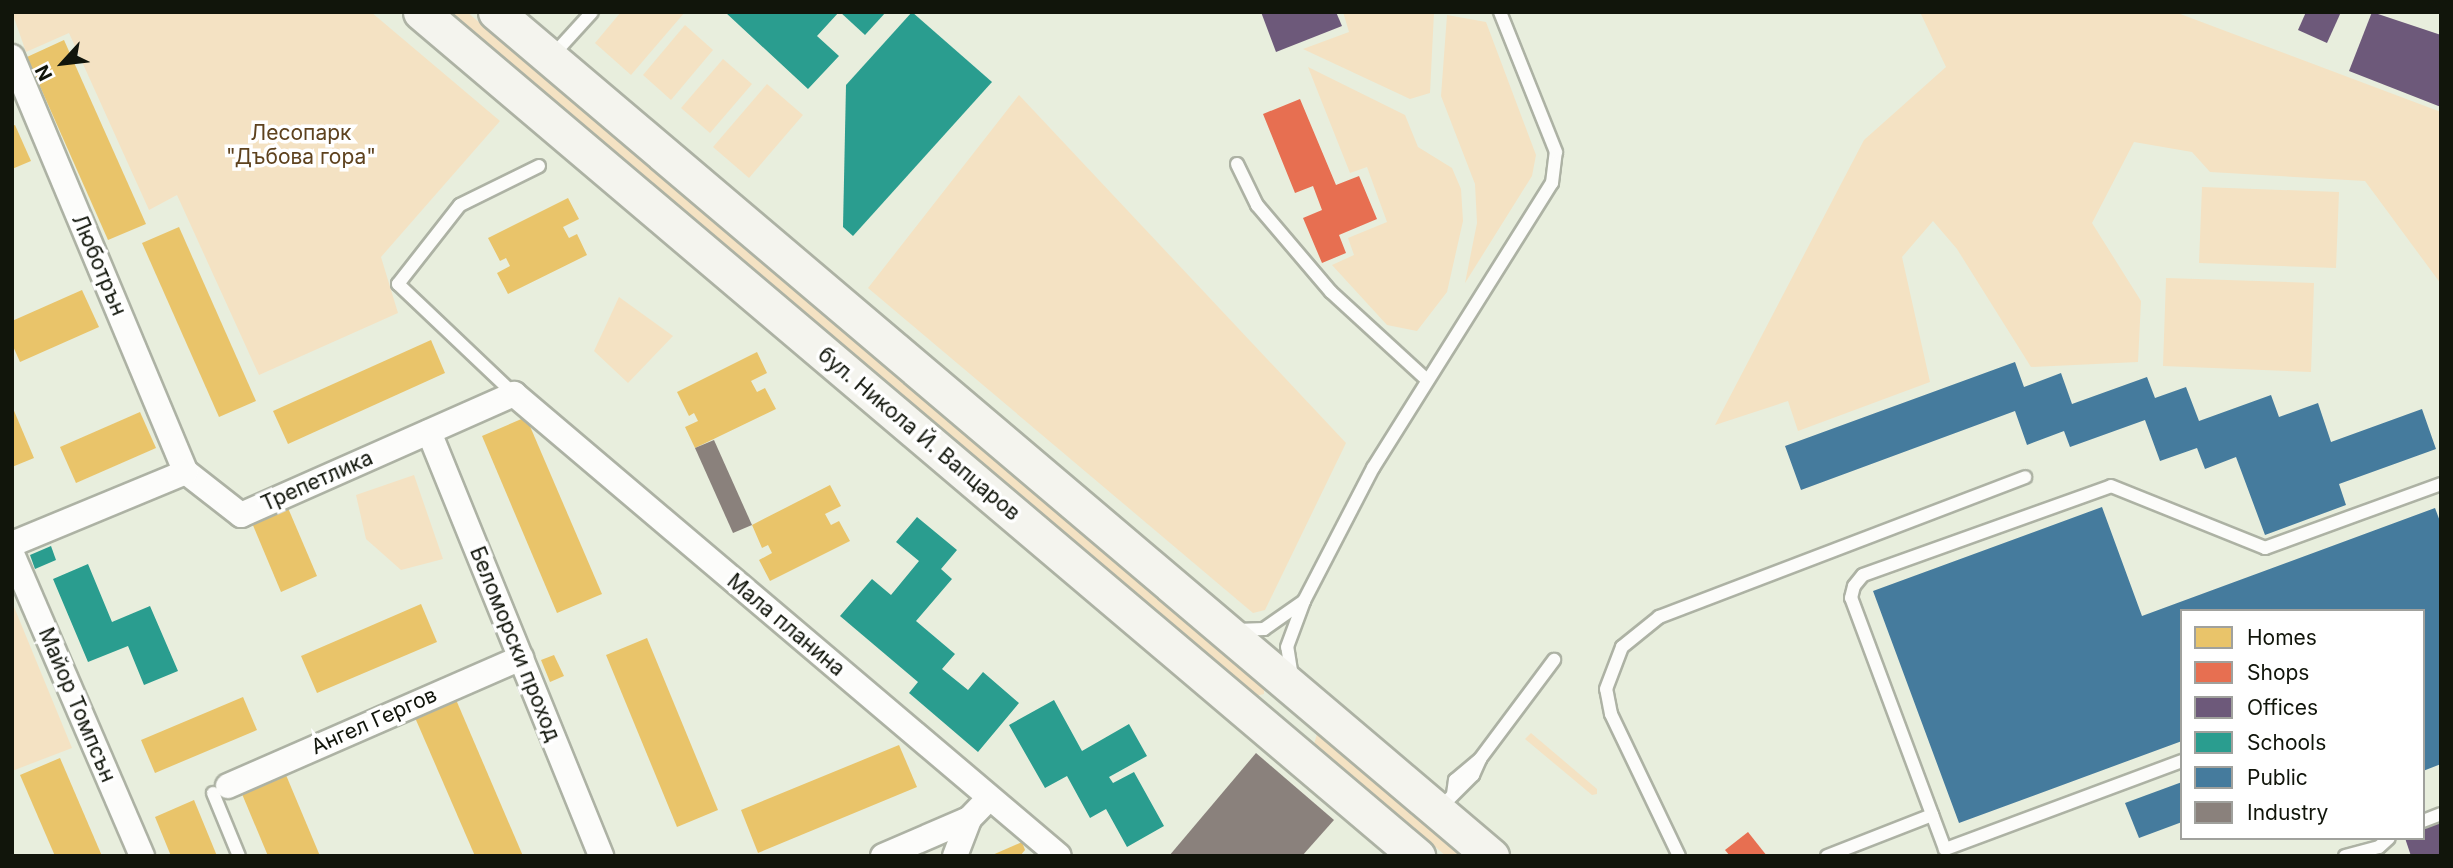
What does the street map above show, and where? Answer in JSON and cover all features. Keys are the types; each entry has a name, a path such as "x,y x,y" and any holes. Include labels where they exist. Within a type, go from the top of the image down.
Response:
{"main road":[{"name":"бул. Никола Й. Вапцаров","path":"421,12 1417,856"},
{"path":"496,12 1303,695 1445,802 1491,856"},
{"path":"1272,732 1303,695"}],"street":[{"name":"Люботрън","path":"12,57 186,472"},
{"name":"Трепетлика","path":"186,472 240,515 514,394"},
{"name":"Мала планина","path":"514,394 1058,855"},
{"name":"Беломорски проход","path":"429,432 601,856"},
{"path":"12,544 186,472"},
{"name":"Майор Томпсън","path":"12,554 142,856"},
{"name":"Ангел Гергов","path":"221,790 521,658"},
{"path":"955,856 969,819 989,798"},
{"path":"883,856 969,819"}],"lane":[{"path":"550,58 592,12"},
{"path":"1303,695 1289,671 1287,647 1304,601 1373,468 1542,202 1556,167 1556,152 1500,12"},
{"path":"1237,164 1257,205 1331,292 1427,380"},
{"path":"514,394 398,284 460,205 539,166"},
{"path":"1679,856 1611,714 1606,688 1622,647 1659,617 2025,477"},
{"path":"2180,762 1945,849 1851,598 1863,575 2111,486 2265,548 2441,484"},
{"path":"1215,621 1241,631 1264,629 1304,601"},
{"path":"1445,802 1455,780 1480,758 1555,660"},
{"path":"221,790 239,856"},
{"path":"1827,856 1932,815"},
{"path":"2345,856 2379,847 2387,840"}],"green space":[{"name":"Лесопарк \"Дъбова гора\"","path":"12,12 371,12 500,121 381,257 398,313 259,375 177,195 149,210 69,33 26,52"},
{"path":"450,12 467,12 1264,687 1264,694 1256,696"},
{"path":"621,12 685,12 631,75 595,43"},
{"path":"1343,12 1434,12 1430,93 1410,99 1303,49 1349,32"},
{"path":"1920,12 2175,12 2441,112 2441,284 2365,181 2210,172 2192,152 2134,142 2092,223 2141,301 2138,362 2031,367 1957,249 1933,221 1902,257 1930,382 1798,431 1788,401 1715,425 1864,140 1946,67"},
{"path":"1447,15 1486,22 1536,155 1532,176 1465,283 1477,223 1475,184 1441,96"},
{"path":"685,25 713,50 671,100 643,75"},
{"path":"723,59 752,84 710,133 681,108"},
{"path":"1308,67 1405,115 1418,147 1452,168 1461,189 1463,221 1447,292 1417,331 1387,325 1332,265 1354,255 1348,238 1387,222 1367,167 1350,173"},
{"path":"767,84 803,115 749,178 713,147"},
{"path":"1019,95 1346,443 1265,610 1253,613 868,288"},
{"path":"2202,187 2339,192 2336,268 2199,263"},
{"path":"2166,278 2314,283 2311,372 2163,366"},
{"path":"619,297 673,336 628,383 594,351"},
{"path":"414,475 443,559 401,570 366,539 356,495"},
{"path":"12,602 72,748 12,771"},
{"path":"1531,733 1597,789 1597,794 1592,795 1525,739"},
{"path":"1317,734 1322,735 1464,856 1446,856 1314,744"}],"building: Homes":[{"path":"64,40 146,224 108,240 27,57"},
{"path":"15,125 31,161 12,169 12,126"},
{"path":"568,198 579,219 563,227 569,238 577,234 587,255 508,294 497,273 510,266 506,258 500,261 488,238"},
{"path":"179,227 256,401 219,417 142,243"},
{"path":"82,290 99,327 20,362 12,344 12,321"},
{"path":"431,340 445,373 288,444 273,411"},
{"path":"757,352 767,373 751,381 757,392 765,388 776,409 695,448 685,427 698,421 694,413 689,416 677,392"},
{"path":"12,406 34,458 12,467"},
{"path":"140,412 156,448 76,483 60,447"},
{"path":"526,417 602,594 557,613 482,436"},
{"path":"830,485 841,506 825,514 831,525 839,521 850,541 770,581 759,560 772,553 768,545 762,548 752,525"},
{"path":"288,508 317,576 281,592 252,523"},
{"path":"421,604 437,642 317,693 301,656"},
{"path":"647,638 718,810 677,827 606,655"},
{"path":"554,655 564,676 550,682 541,660"},
{"path":"454,695 523,856 475,856 413,713"},
{"path":"243,697 257,730 155,773 141,740"},
{"path":"899,745 917,787 758,853 741,810"},
{"path":"60,758 102,856 55,856 20,775"},
{"path":"286,775 320,856 268,856 242,794"},
{"path":"194,800 217,856 171,856 155,817"},
{"path":"1022,842 1025,850 1020,856 990,856"}],"building: Shops":[{"path":"1300,99 1336,185 1359,176 1377,219 1339,235 1346,253 1322,263 1303,218 1322,210 1313,186 1295,193 1263,114"},
{"path":"1748,832 1767,856 1730,856 1725,850"}],"building: Offices":[{"path":"1261,12 1336,12 1342,26 1276,52"},
{"path":"2306,12 2341,12 2327,43 2298,30"},
{"path":"2372,12 2441,35 2441,107 2349,71"},
{"path":"2441,821 2441,856 2411,856 2406,840 2425,840 2425,827"}],"building: Schools":[{"path":"725,12 839,12 817,36 839,56 808,89"},
{"path":"840,12 886,12 865,35"},
{"path":"912,12 992,82 853,236 843,227 846,85"},
{"path":"917,517 957,550 941,569 952,579 916,621 955,654 942,669 968,690 983,672 1019,703 978,752 909,693 918,682 840,616 872,579 891,595 919,561 896,542"},
{"path":"51,546 56,560 35,569 30,555"},
{"path":"88,564 112,622 150,606 178,671 144,685 128,646 88,662 53,579"},
{"path":"1054,700 1082,751 1129,724 1147,756 1109,777 1113,783 1134,772 1164,826 1127,847 1106,809 1090,818 1067,776 1045,788 1009,725"}],"building: Public":[{"path":"2015,362 2024,387 2061,373 2072,404 2147,377 2155,398 2186,387 2199,421 2271,395 2279,417 2318,403 2331,442 2422,409 2436,449 2339,484 2346,505 2265,535 2236,457 2205,469 2197,448 2160,461 2145,420 2070,447 2064,431 2027,445 2015,411 1801,490 1785,446"},
{"path":"2102,507 2142,616 2435,508 2441,524 2441,764 2425,770 2425,609 2180,609 2180,742 1959,823 1873,591"},
{"path":"2180,783 2180,823 2139,838 2125,803"}],"building: Industry":[{"path":"714,440 752,525 733,533 695,448"},
{"path":"1256,753 1334,820 1302,856 1169,856"}]}
